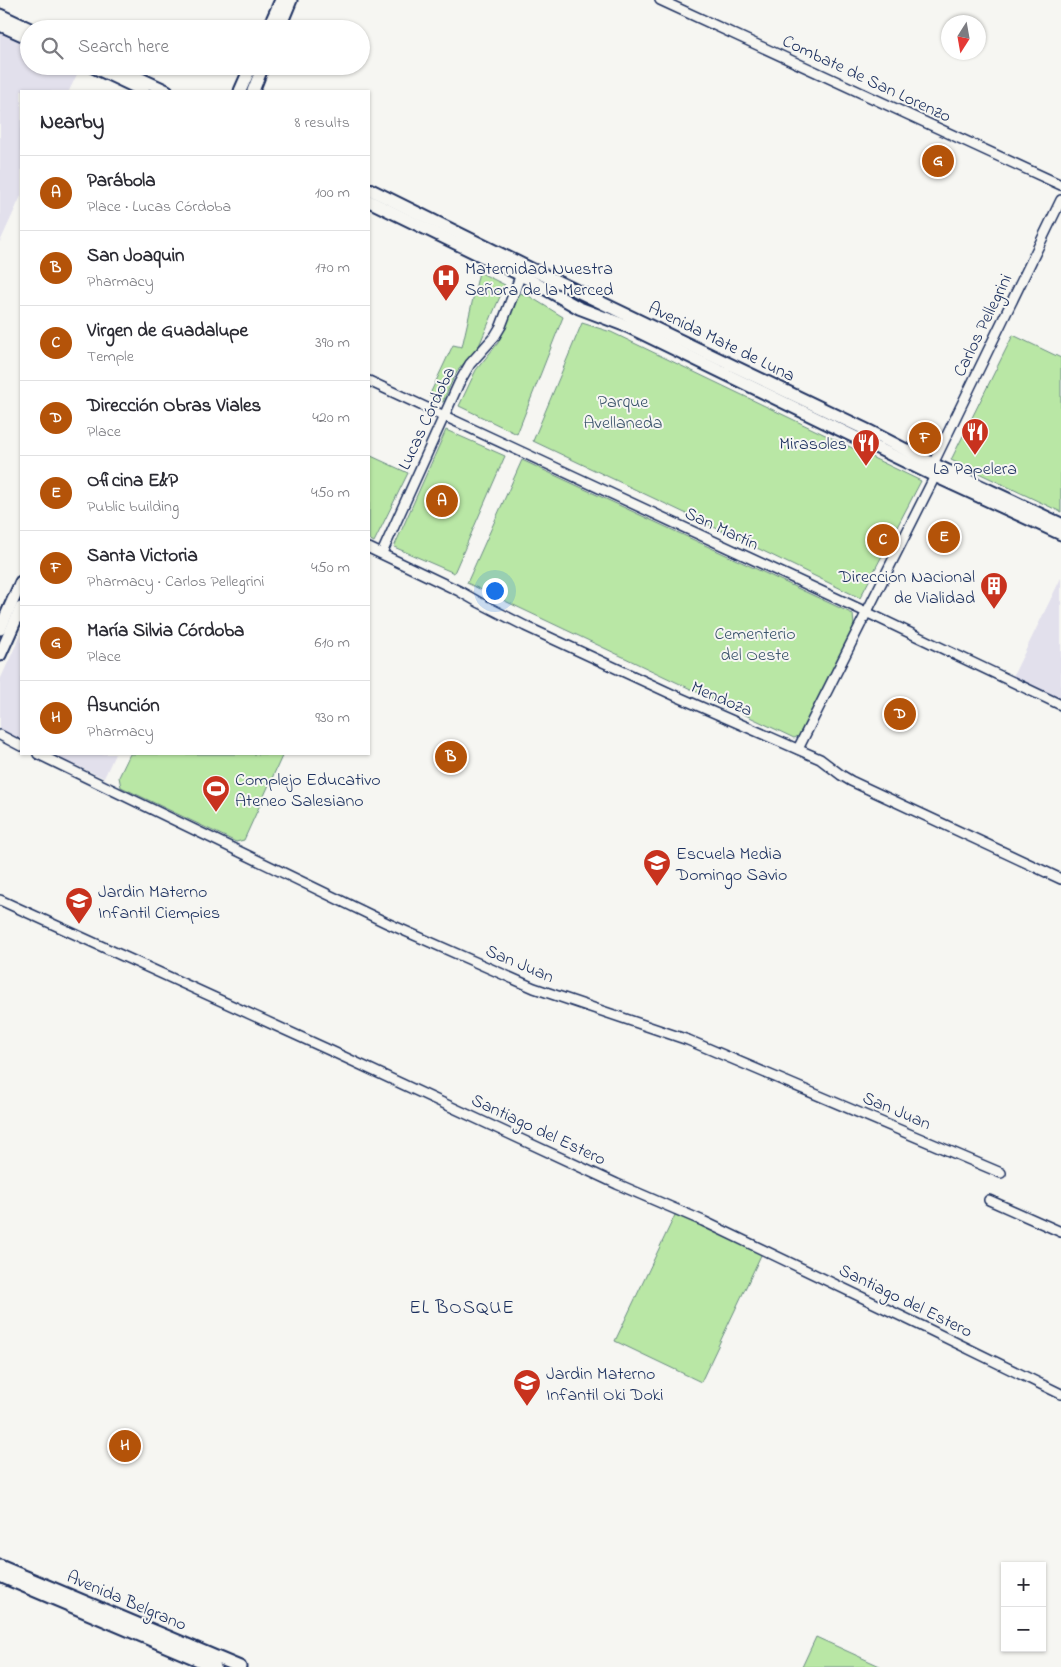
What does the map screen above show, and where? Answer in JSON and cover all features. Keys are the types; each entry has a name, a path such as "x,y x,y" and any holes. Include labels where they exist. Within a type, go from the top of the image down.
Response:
{"main road":[{"path":"272,20 280,0"},
{"path":"283,20 291,0"},
{"path":"0,15 20,24"},
{"path":"0,25 20,34"},
{"path":"110,75 142,90"},
{"path":"132,75 165,90"},
{"path":"240,90 247,75"},
{"path":"253,90 259,75"},
{"name":"Avenida Mate de Luna","path":"370,190 523,271 579,308 629,327 934,470 1061,534"},
{"name":"Avenida Mate de Luna","path":"370,201 523,271"},
{"name":"Avenida Mate de Luna","path":"934,470 1061,524"},
{"path":"0,629 20,584"},
{"path":"0,655 20,610"},
{"name":"Avenida Belgrano","path":"0,1566 240,1667"},
{"name":"Avenida Belgrano","path":"0,1576 215,1667"}],"street":[{"name":"Combate de San Lorenzo","path":"660,0 1061,185"},
{"name":"Carlos Pellegrini","path":"798,749 866,612 1061,200"},
{"name":"Lucas Córdoba","path":"382,554 443,416 466,371 501,326 523,271"},
{"name":"San Martín","path":"370,381 866,612 1061,705"},
{"name":"Mendoza","path":"370,548 459,591 480,604 525,626 676,696 826,762 851,781 1061,879"},
{"path":"0,735 20,745"},
{"name":"San Juan","path":"40,755 387,923 534,988 688,1040 1001,1173"},
{"name":"Santiago del Estero","path":"0,900 257,1016 617,1184 703,1221 928,1328 1061,1394"},
{"path":"990,1200 1061,1232"}],"shaded area":[{"path":"0,31 20,40 20,75 77,75 69,90 20,90 20,198 0,242"},
{"path":"1061,578 1061,699 1013,676"},
{"path":"20,636 20,740 0,730 0,680"},
{"path":"53,755 115,755 104,778"}],"green space":[{"path":"479,272 505,285 478,348 457,371 443,402 429,396 453,345 462,347"},
{"path":"520,293 529,296 563,317 517,434 459,406 476,370 498,343"},
{"name":"Parque Avellaneda","path":"582,323 611,332 921,481 860,598 533,441"},
{"path":"1013,335 1061,358 1061,512 951,460"},
{"path":"446,430 505,456 454,573 394,547"},
{"path":"370,455 408,473 374,542 370,540"},
{"name":"Cementerio del Oeste","path":"522,460 853,614 854,626 801,735 794,738 467,583"},
{"name":"Complejo Educativo Ateneo Salesiano","path":"130,755 283,755 244,840 236,842 121,787 119,777"},
{"path":"676,1213 762,1253 701,1382 615,1341"},
{"path":"816,1637 882,1667 802,1667"}],"place":[{"name":"María Silvia Córdoba","path":"938,161"},
{"name":"Maternidad Nuestra Señora de la Merced","path":"446,302"},
{"name":"Santa Victoria","path":"925,438"},
{"name":"La Papelera","path":"975,456"},
{"name":"Mirasoles","path":"866,467"},
{"name":"Parábola","path":"442,501"},
{"name":"Oficina E&P","path":"944,537"},
{"name":"Virgen de Guadalupe","path":"883,540"},
{"name":"Direccion Nacional de Vialidad","path":"994,610"},
{"name":"Dirección Obras Viales","path":"900,714"},
{"name":"San Joaquin","path":"451,757"},
{"name":"Complejo Educativo Ateneo Salesiano","path":"216,813"},
{"name":"Escuela Media Domingo Savio","path":"657,887"},
{"name":"Jardin Materno Infantil Ciempies","path":"79,925"},
{"name":"Jardin Materno Infantil Oki Doki","path":"527,1407"},
{"name":"Asunción","path":"125,1446"}],"district":[{"name":"EL BOSQUE","path":"462,1306"}]}
